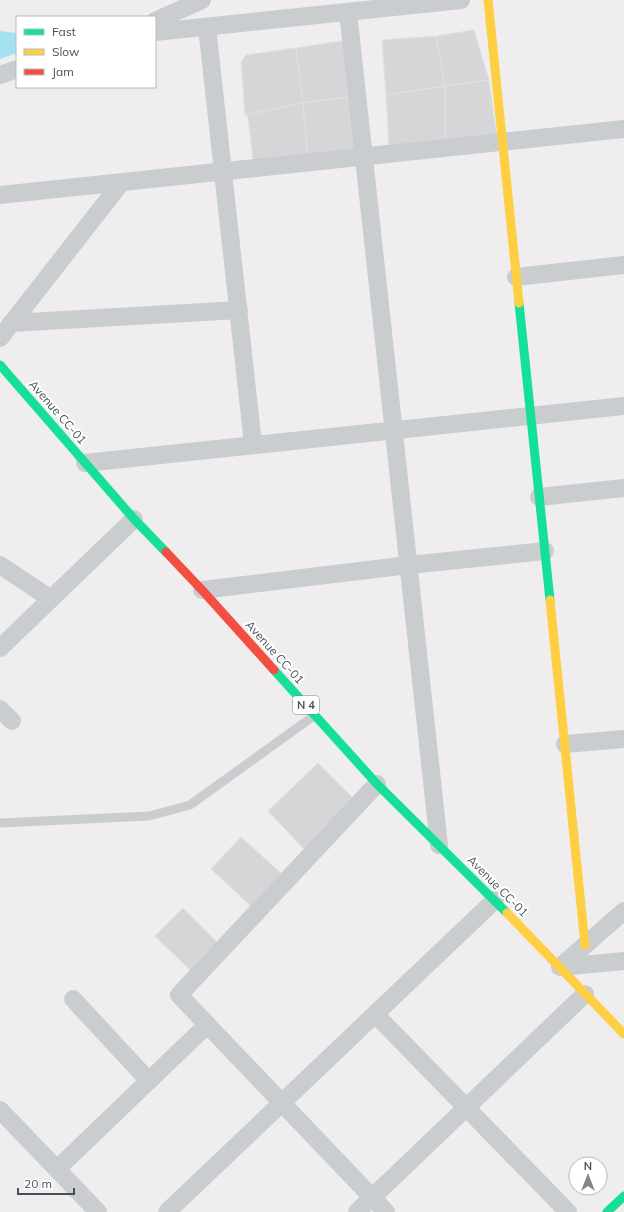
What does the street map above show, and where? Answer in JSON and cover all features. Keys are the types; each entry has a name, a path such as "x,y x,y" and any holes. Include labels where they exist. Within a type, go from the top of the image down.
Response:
{"street":[{"path":"156,21 202,0"},
{"path":"156,32 461,0"},
{"path":"488,0 585,945"},
{"path":"348,12 440,845"},
{"path":"207,27 253,444"},
{"path":"0,75 16,68"},
{"path":"0,195 624,129"},
{"path":"0,338 121,183"},
{"path":"516,277 624,265"},
{"path":"11,323 239,310"},
{"name":"Avenue CC-01","path":"0,365 134,519 202,590 377,784 495,900 624,1034"},
{"path":"86,463 253,444 624,406"},
{"path":"539,497 624,488"},
{"path":"0,648 134,519"},
{"path":"202,590 409,565 545,551"},
{"path":"0,565 51,599"},
{"path":"564,744 624,739"},
{"path":"377,784 178,995 386,1212"},
{"path":"173,1210 282,1103 495,900"},
{"path":"560,967 624,911"},
{"path":"560,967 624,961"},
{"path":"357,1212 585,994"},
{"path":"73,999 149,1081"},
{"path":"375,1014 568,1212"},
{"path":"57,1169 207,1025"},
{"path":"0,1110 98,1212"},
{"path":"607,1212 624,1196"}],"lane":[{"path":"0,823 149,816 190,805 315,715"}],"water":[{"path":"0,31 16,33 16,53 0,59"}],"building":[{"path":"474,30 489,80 445,86 436,36"},
{"path":"436,36 445,86 386,95 382,40"},
{"path":"348,40 354,96 303,103 296,48"},
{"path":"296,48 303,103 245,115 241,62 246,55"},
{"path":"489,80 497,138 445,140 445,86"},
{"path":"445,86 445,140 389,145 386,95"},
{"path":"354,96 361,154 308,160 303,103"},
{"path":"303,103 308,160 254,166 248,117 245,115"},
{"path":"318,763 355,800 304,849 268,811"},
{"path":"241,837 283,875 252,907 211,869"},
{"path":"183,908 217,942 190,970 155,936"}],"traffic: fast":[{"path":"519,303 550,600"},
{"path":"0,365 134,519 166,552"},
{"path":"274,670 377,784 507,913"},
{"path":"607,1212 624,1196"}],"traffic: slow":[{"path":"488,0 519,303"},
{"path":"550,600 585,945"},
{"path":"507,913 624,1034"}],"traffic: jam":[{"path":"166,552 274,670"}]}
